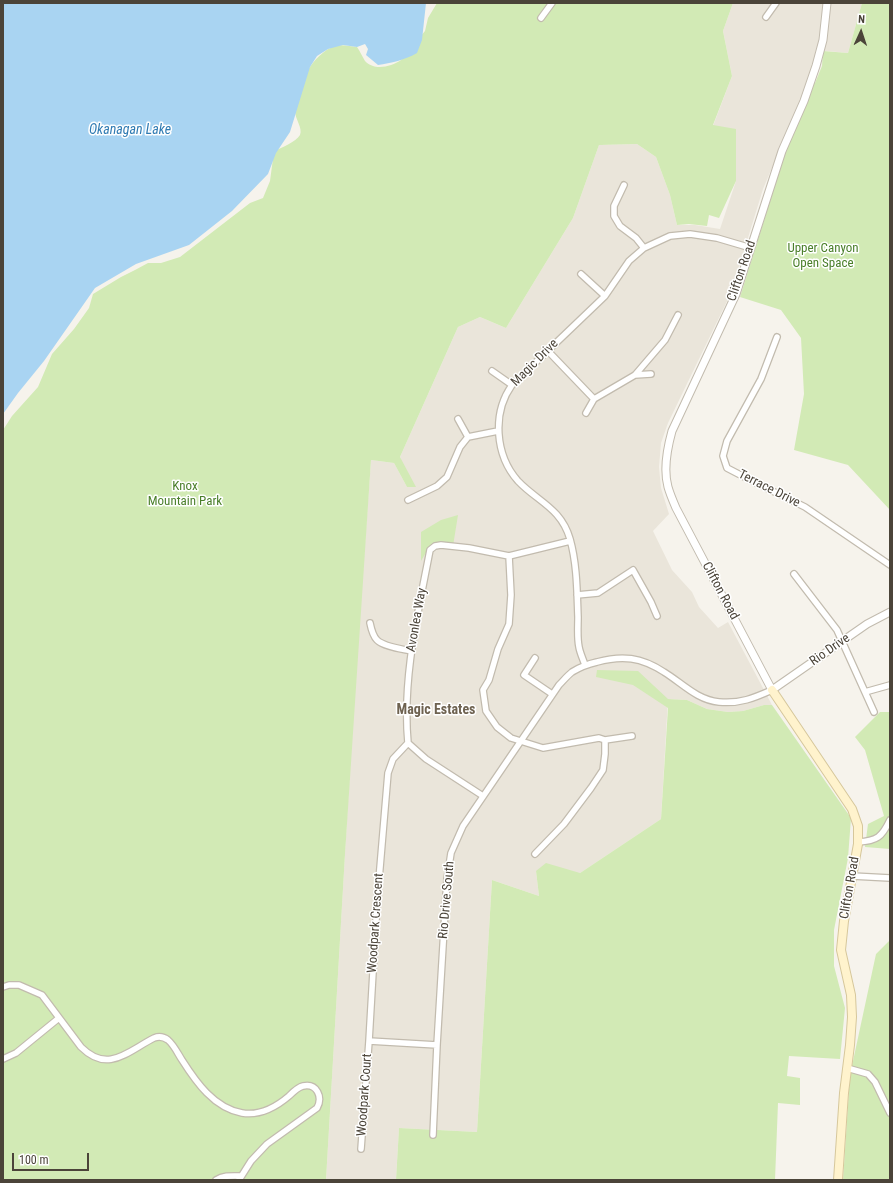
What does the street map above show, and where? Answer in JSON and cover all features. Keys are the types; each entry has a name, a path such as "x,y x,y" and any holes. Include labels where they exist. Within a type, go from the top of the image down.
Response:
{"main road":[{"name":"Clifton Road","path":"772,690 852,809 858,826 858,842 844,921 841,950 851,995 852,1017 844,1093 838,1180"}],"street":[{"path":"541,18 552,3"},
{"path":"766,17 776,3"},
{"name":"Clifton Road","path":"772,690 676,508 668,486 666,467 672,431 736,294 782,151 804,101 823,40 827,3"},
{"path":"624,185 614,206 614,216 620,226 636,238 644,248"},
{"name":"Magic Drive","path":"585,665 579,646 575,562 570,541 566,528 558,515 518,480 508,466 501,446 498,431 500,410 504,398 512,385 605,296 629,261 644,248 670,236 690,234 717,238 751,248"},
{"path":"581,274 605,296"},
{"path":"586,413 594,399 635,374 665,340 678,315"},
{"name":"Terrace Drive","path":"777,337 761,379 727,441 723,456 727,468 805,508 890,565"},
{"path":"547,350 594,399"},
{"path":"492,371 512,385"},
{"path":"635,374 651,374"},
{"path":"458,419 468,437"},
{"path":"408,500 437,486 447,477 460,447 468,437 498,431"},
{"name":"Avonlea Way","path":"408,743 406,722 411,651 430,550 435,546 441,545 469,548 509,556 570,541"},
{"path":"509,556 511,594 509,624 498,649 489,680 483,690 486,712 497,727 511,738 543,748 559,746 579,740 599,738 605,740 632,736"},
{"path":"577,595 598,593 633,570 657,616"},
{"path":"794,574 837,630 874,712"},
{"name":"Rio Drive","path":"772,690 867,624 890,612"},
{"path":"370,622 371,630 377,640 389,646 411,651"},
{"path":"535,658 524,675 552,694"},
{"name":"Rio Drive South","path":"433,1135 447,878 451,853 463,826 482,796 552,694 572,672 585,665 608,659 620,658 636,659 649,663 692,692 703,698 718,702 735,702 750,699 772,690"},
{"path":"865,692 890,685"},
{"path":"536,854 564,824 603,770 605,740"},
{"path":"408,743 426,759 482,796"},
{"name":"Woodpark Crescent","path":"369,1041 377,903 388,773 393,759 408,743"},
{"path":"858,842 870,841 879,837 886,830 890,820"},
{"path":"852,876 890,878"},
{"path":"3,987 19,985 39,993 46,999 59,1018 86,1051 101,1059 119,1058 154,1038 166,1038 198,1084 214,1099 235,1111 249,1113 263,1112 276,1106 300,1087 309,1086 315,1089 319,1094 320,1099 318,1108 267,1144 251,1161 240,1178 226,1176 216,1180"},
{"path":"3,1060 16,1054 59,1018"},
{"path":"369,1041 437,1045"},
{"name":"Woodpark Court","path":"361,1149 369,1041"},
{"path":"847,1068 868,1074 875,1082 890,1113"}],"shaded area":[{"path":"733,3 862,3 848,53 816,50 807,85 763,189 731,293 668,423 661,443 659,467 661,488 669,514 653,531 672,570 692,592 699,607 718,628 728,622 772,705 764,705 743,711 728,712 707,709 687,700 668,699 661,819 580,873 536,871 539,896 492,880 477,1132 399,1128 396,1180 326,1180 355,681 371,460 394,463 407,487 400,457 458,327 480,317 506,328 573,218 599,145 637,144 656,157 670,195 677,225 695,225 720,229 736,181 713,126 732,76 723,31"}],"green space":[{"name":"Knox Mountain Park","path":"437,3 733,3 723,31 732,76 713,125 736,129 736,181 719,218 709,215 707,226 689,224 677,225 670,195 656,157 637,144 599,145 573,218 506,328 480,317 458,327 400,457 416,487 407,487 394,463 371,460 345,854 326,1180 3,1180 3,430 12,416 38,387 52,354 74,329 89,308 93,294 148,263 161,263 180,257 250,203 263,198 270,181 274,151 292,142 300,135 301,132 295,111 298,92 306,72 319,56 335,46 349,46 357,47 365,61 373,66 383,67 392,65 401,60 425,31 428,18"},
{"name":"Upper Canyon Open Space","path":"862,3 890,3 890,510 848,465 794,450 804,394 801,338 781,310 740,297 785,153 810,83 815,83 822,66 823,51 848,53"},
{"path":"458,515 453,546 428,549 421,561 421,532 441,520"},
{"path":"597,670 638,671 668,699 687,700 707,709 728,712 743,711 764,705 772,705 851,818 848,858 834,930 834,966 845,1008 840,1059 789,1056 787,1076 800,1078 800,1105 778,1103 775,1180 396,1180 399,1128 477,1132 492,880 539,896 536,871 546,863 580,873 661,819 668,708 633,685 596,677"},
{"path":"880,712 890,712 890,849 865,847 868,824 884,816 865,750 855,737"},
{"path":"890,940 890,1180 843,1180 850,1075 876,954"}],"water":[{"name":"Okanagan Lake","path":"3,3 426,3 422,40 417,53 408,58 378,65 366,55 368,49 365,44 357,47 343,45 328,49 317,56 310,67 290,132 276,153 268,174 232,211 189,245 136,264 95,288 44,361 3,414"}],"district":[{"name":"Magic Estates","path":"436,710"}]}
